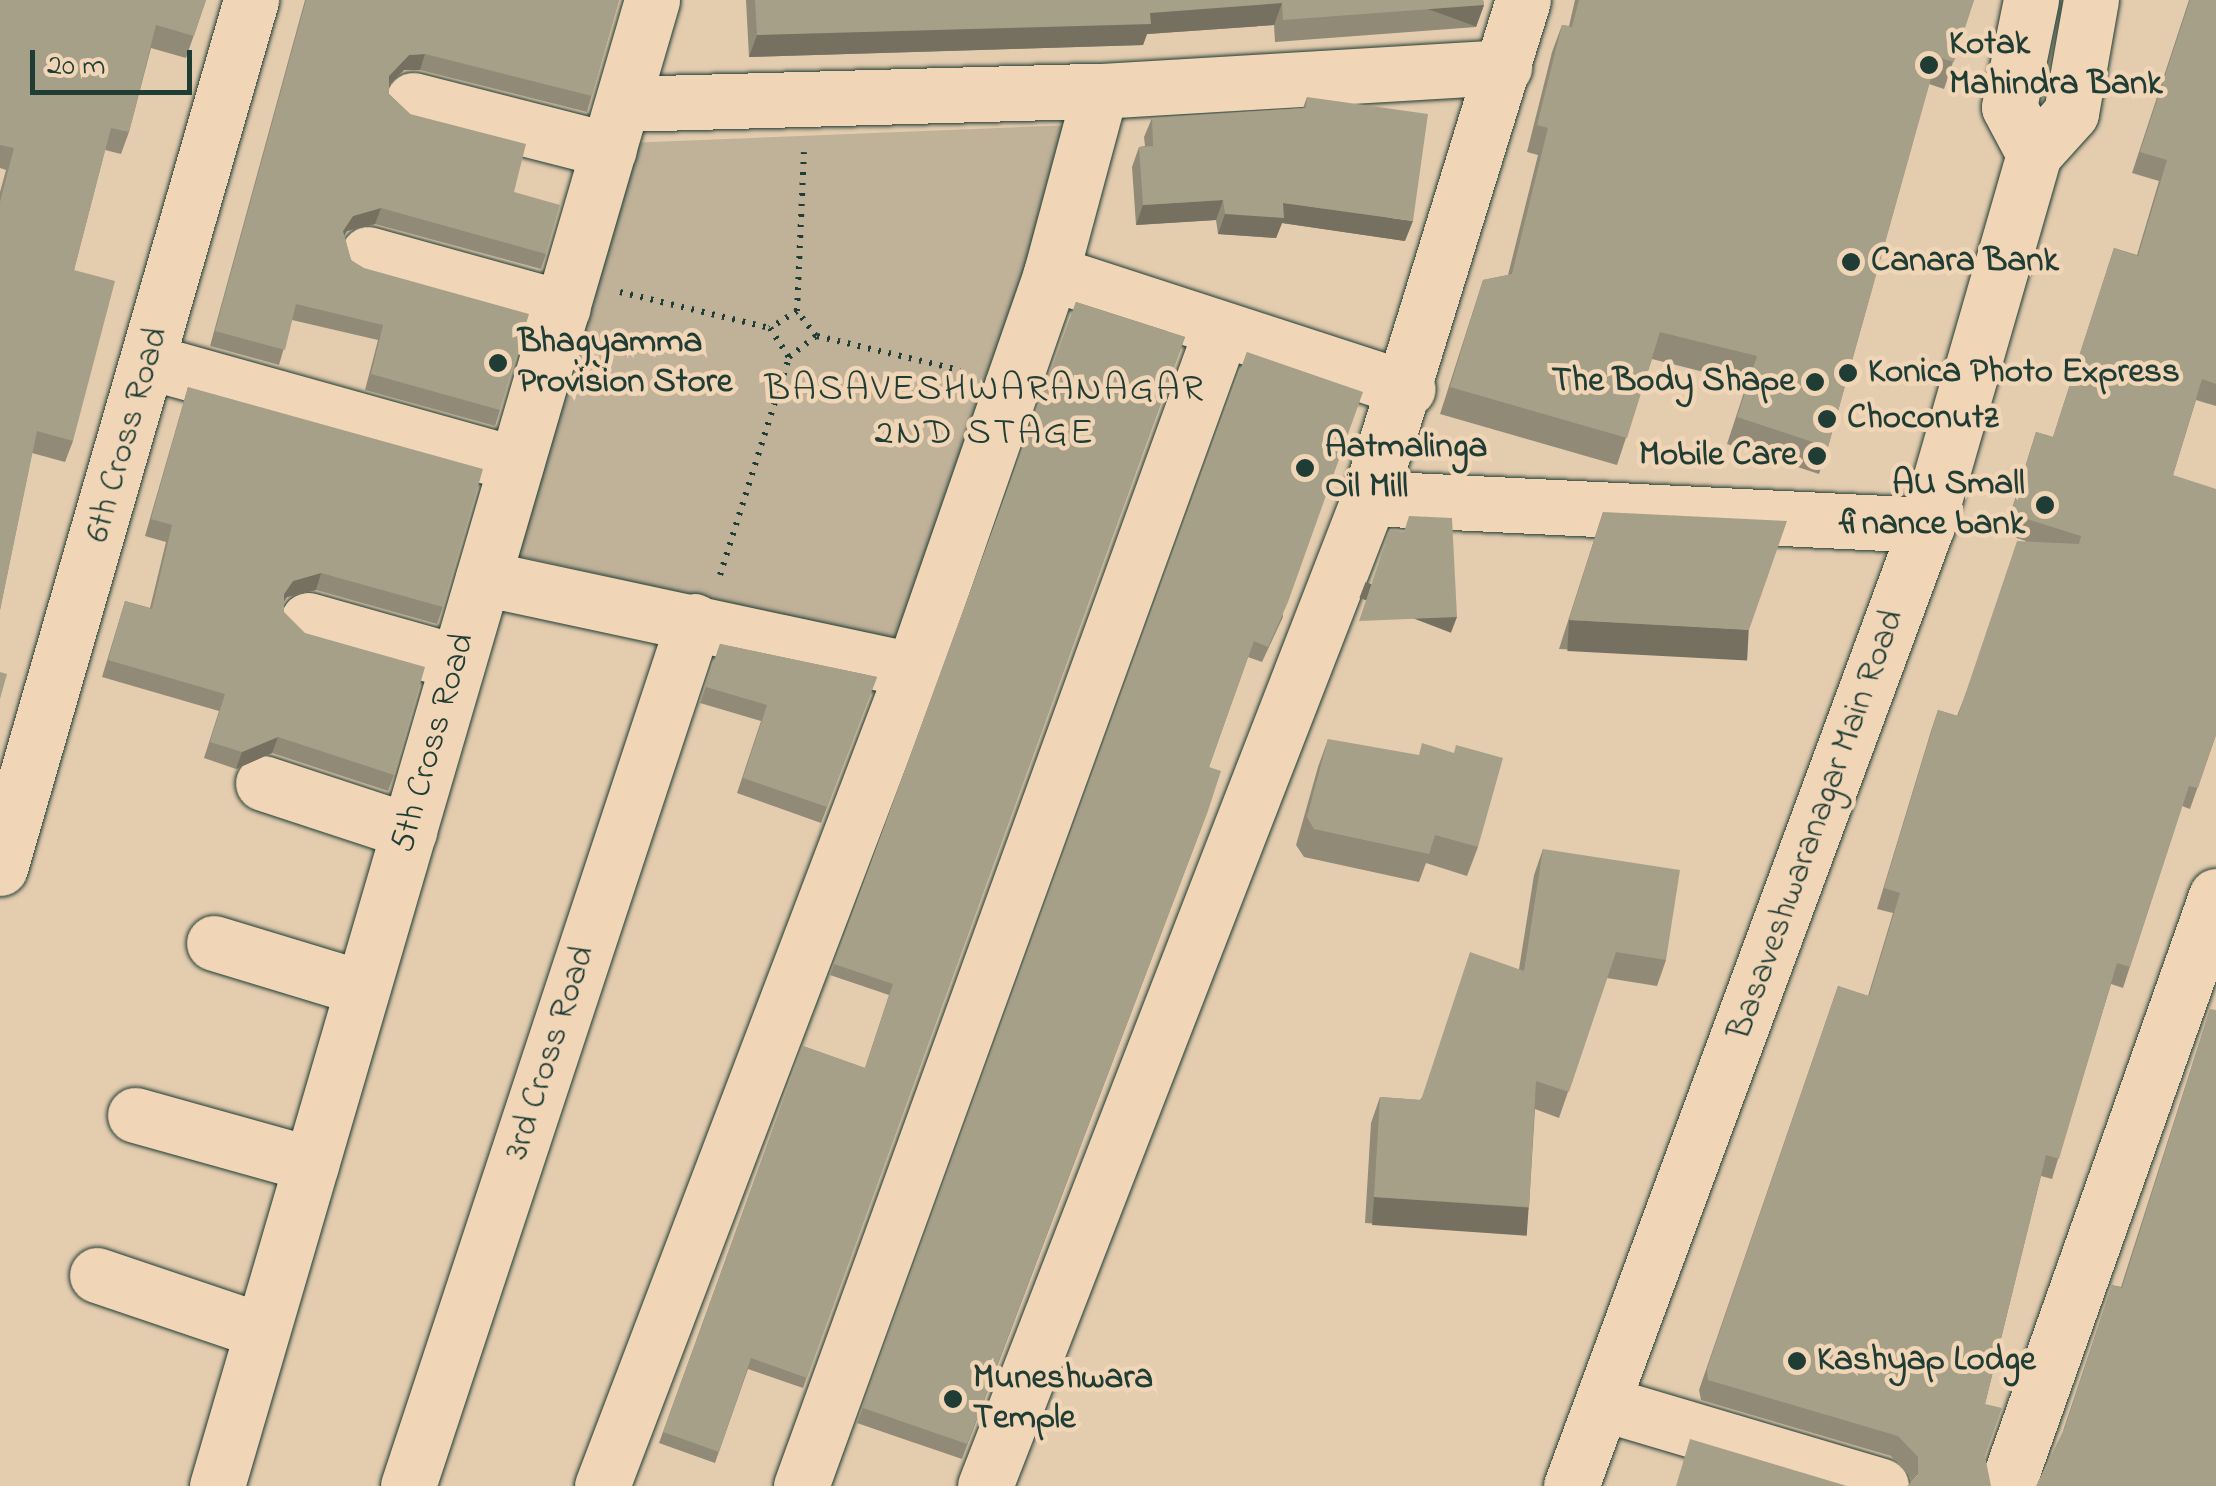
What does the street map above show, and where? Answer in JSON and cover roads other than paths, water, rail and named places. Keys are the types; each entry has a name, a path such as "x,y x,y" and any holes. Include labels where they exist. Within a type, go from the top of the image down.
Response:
{"street":[{"name":"6th Cross Road","path":"0,868 252,0"},
{"name":"5th Cross Road","path":"217,1486 652,0"},
{"path":"985,1486 1369,498 1408,389 1524,0"},
{"path":"2030,0 2009,107 2034,154"},
{"name":"Basaveshwaranagar Main Road","path":"1572,1486 1927,525 2034,154 2070,113 2092,0"},
{"path":"413,100 616,127 807,100 1100,91 1504,67"},
{"path":"602,1486 913,670 1051,273 1100,91"},
{"path":"368,254 566,294"},
{"path":"1051,273 1408,389"},
{"path":"802,1486 1220,331"},
{"path":"150,362 516,464"},
{"path":"1369,498 1927,525"},
{"path":"483,578 913,670"},
{"path":"308,620 457,662"},
{"name":"3rd Cross Road","path":"408,1486 700,622"},
{"path":"263,783 409,831"},
{"path":"2006,1486 2216,896"},
{"path":"214,942 362,988"},
{"path":"135,1115 311,1164"},
{"path":"96,1275 262,1331"},
{"path":"1605,1404 1880,1486"}],"place":[{"name":"Kotak Mahindra Bank","path":"1929,65"},
{"name":"Canara Bank","path":"1851,262"},
{"name":"Bhagyamma Provision Store","path":"498,363"},
{"name":"Konica Photo Express","path":"1848,373"},
{"name":"The Body Shape","path":"1815,382"},
{"name":"Choconutz","path":"1827,419"},
{"name":"Mobile Care","path":"1817,456"},
{"name":"Aatmalinga Oil Mill","path":"1305,468"},
{"name":"AU Small finance bank","path":"2045,505"},
{"name":"Kashyap Lodge","path":"1797,1361"},
{"name":"Muneshwara Temple","path":"953,1399"}],"district":[{"name":"BASAVESHWARANAGAR 2ND STAGE","path":"985,413"}]}
